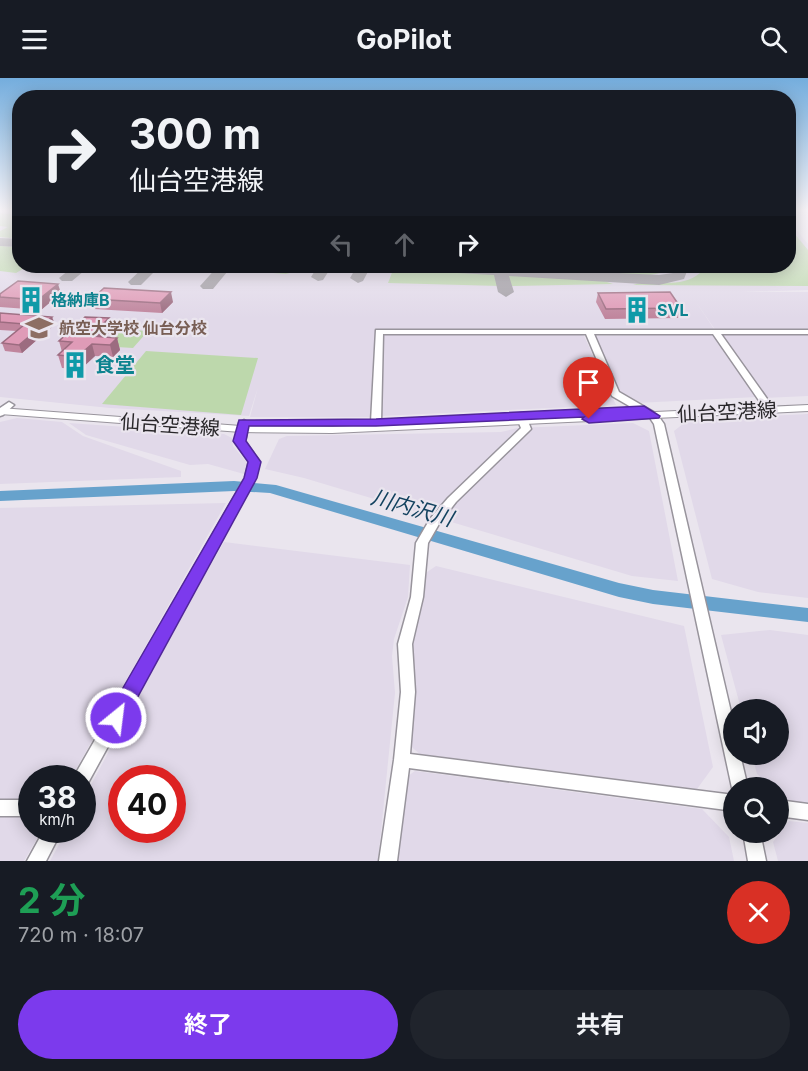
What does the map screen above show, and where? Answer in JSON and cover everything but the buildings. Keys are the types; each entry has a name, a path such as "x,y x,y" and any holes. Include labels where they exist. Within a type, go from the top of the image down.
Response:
{"main road":[{"name":"仙台空港線","path":"243,426 522,419 768,406 808,401"},
{"name":"仙台空港線","path":"768,406 808,408"},
{"name":"仙台空港線","path":"2,409 243,426 366,430 522,419"}],"street":[{"path":"376,423 379,332 808,332"},
{"path":"715,332 768,406"},
{"path":"589,333 615,394 649,413 659,424 738,777"},
{"path":"388,861 402,760 408,692 405,644 417,597 421,548 432,524 452,500 526,429 522,419"},
{"path":"89,765 250,478 254,462 252,456 241,445 243,426"},
{"path":"402,760 723,802"},
{"path":"0,808 18,808"},
{"path":"789,809 808,812"},
{"path":"36,861 46,843"},
{"path":"753,843 757,861"}],"shaded area":[{"path":"0,246 12,246 12,273 796,273 796,246 808,246 808,290 742,292 808,292 808,330 716,331 696,302 714,329 377,331 372,417 250,417 258,387 249,416 110,408 0,397"},
{"path":"808,333 808,396 764,398 719,334"},
{"path":"382,334 579,334 584,336 616,405 381,416"},
{"path":"712,334 757,397 636,403 619,394 594,336"},
{"path":"808,414 808,598 758,592 712,579 674,431 688,420"},
{"path":"17,418 62,422 83,436 181,471 181,477 0,484 0,422"},
{"path":"69,423 224,434 232,438 233,446 248,464 244,474 208,464 190,465 86,435"},
{"path":"633,423 649,431 678,581 632,576 304,478 265,469 279,439 287,436 501,432 518,428"},
{"path":"226,503 78,765 18,765 18,800 0,801 0,508"},
{"path":"224,542 410,565 408,597 394,639 392,656 395,693 378,861 50,861 60,843 96,843 96,776 173,631"},
{"path":"436,566 684,626 713,767 697,789 420,754 409,745 412,646 421,606 424,574"},
{"path":"770,630 808,635 808,804 789,801 789,777 760,777 757,774 755,765 789,765 789,699 738,699 721,635"},
{"path":"415,771 702,809 723,831 723,843 730,843 734,861 397,861 408,776"},
{"path":"0,814 18,815 18,843 34,843 24,861 0,861"},
{"path":"789,821 808,823 808,861 778,861 773,843 789,843"}],"green space":[{"path":"0,246 12,247 12,272 0,271"},
{"path":"796,246 804,246 808,250 808,286 633,285 684,281 700,273 796,273"},
{"path":"392,273 493,273 499,275 501,286 388,283"},
{"path":"591,273 660,273 646,276"},
{"path":"511,274 601,280 613,284 512,286 507,276"},
{"path":"117,329 148,331 133,348 101,346"},
{"path":"146,351 258,358 241,415 102,404"}],"waterway":[{"name":"川内沢川","path":"0,496 234,486 271,488 619,590 653,597 808,615"}],"taxiway":[{"path":"67,278 74,273"},
{"path":"136,282 146,273"},
{"path":"208,286 219,273"},
{"path":"318,277 321,273"},
{"path":"358,278 360,273"},
{"path":"501,273 506,292"},
{"path":"531,273 659,280 679,276 680,273"}],"place":[{"name":"格納庫B","path":"31,300"},
{"name":"SVL","path":"637,310"},
{"name":"航空大学校 仙台分校","path":"39,328"},
{"name":"食堂","path":"75,365"}],"route":[{"path":"116,718 250,478 254,462 240,441 244,423 376,423 644,410 654,416 589,419"}]}
